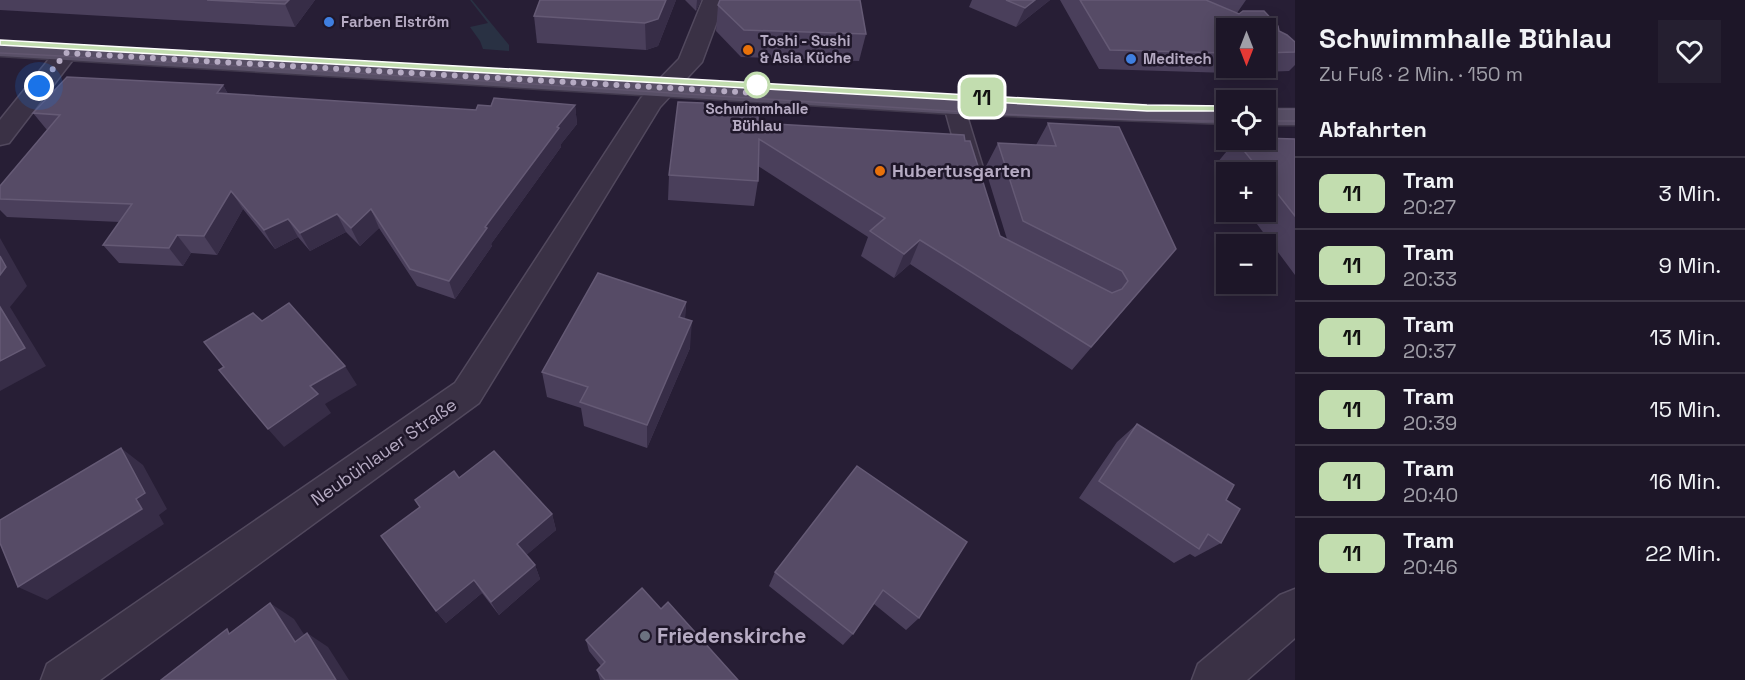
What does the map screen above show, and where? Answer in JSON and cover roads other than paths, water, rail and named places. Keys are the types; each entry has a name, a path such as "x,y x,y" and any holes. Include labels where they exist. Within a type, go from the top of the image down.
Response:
{"main road":[{"path":"0,49 954,106 1216,116"},
{"path":"1276,117 1295,117"}],"street":[{"name":"Neubühlauer Straße","path":"63,680 467,393 650,103 690,62 714,0"},
{"path":"0,137 66,53"},
{"path":"1214,680 1295,610"}],"lane":[{"path":"954,106 980,198"}],"tram line":[{"path":"0,43 203,55"},
{"name":"11","path":"0,43 1147,108 1216,109"},
{"path":"0,53 981,113 1104,119 1216,121"},
{"path":"262,58 1147,108 1216,109"},
{"path":"1276,109 1295,109"},
{"path":"1276,121 1295,121"}],"place":[{"name":"Farben Elström","path":"329,22"},
{"name":"Toshi - Sushi & Asia Küche","path":"748,50"},
{"name":"Meditech","path":"1131,59"},
{"name":"Schwimmhalle Bühlau","path":"757,85"},
{"name":"Hubertusgarten","path":"880,171"},
{"name":"Friedenskirche","path":"645,636"}]}
